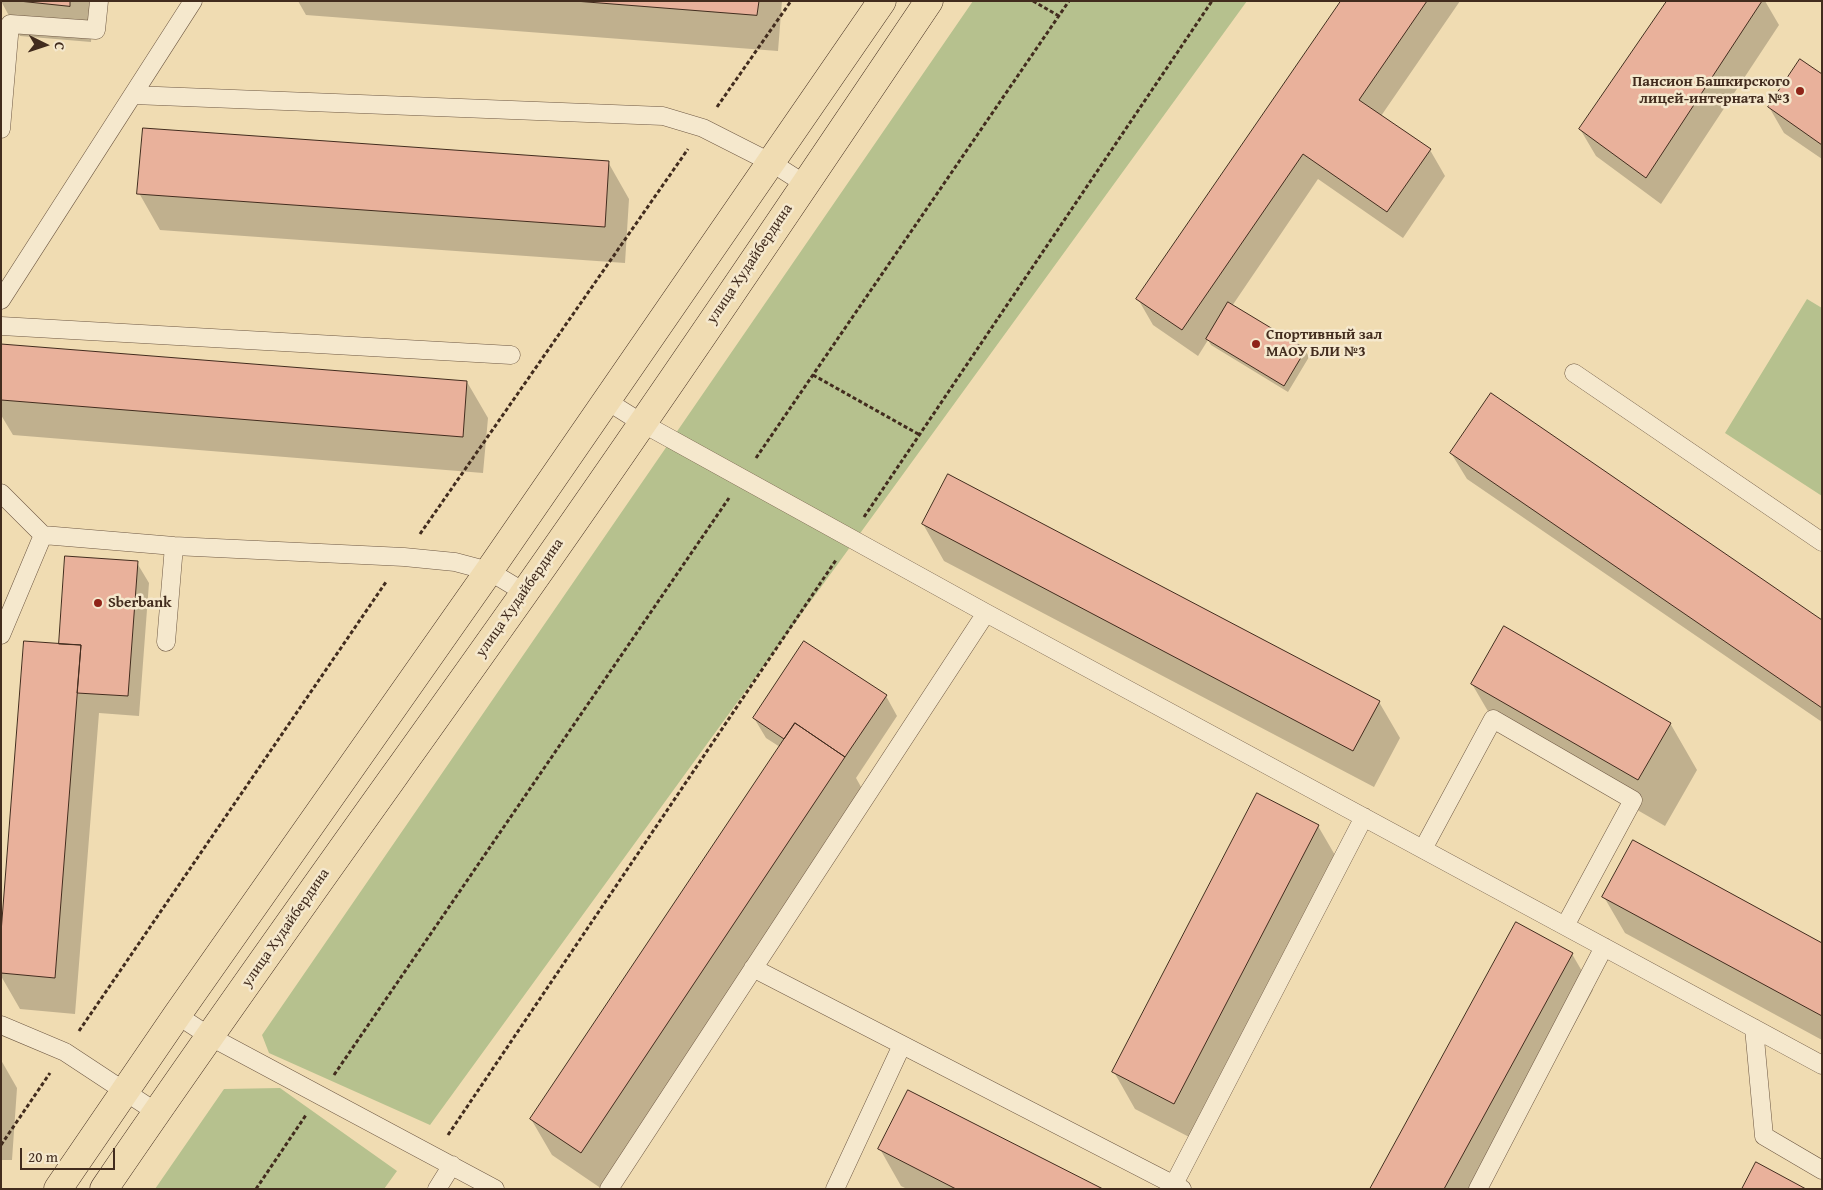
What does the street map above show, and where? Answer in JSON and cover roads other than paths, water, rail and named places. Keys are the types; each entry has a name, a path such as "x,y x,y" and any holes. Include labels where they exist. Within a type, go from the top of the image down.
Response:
{"main road":[{"path":"58,1189 177,1015 490,571 882,1"},
{"name":"улица Худайбердина","path":"104,1189 209,1036 642,423 929,1"}],"lane":[{"path":"1,129 10,24 96,30 99,1"},
{"path":"1,300 193,1"},
{"path":"133,95 663,116 703,128 772,163 806,184"},
{"path":"1,326 511,356"},
{"path":"1574,373 1822,542"},
{"path":"607,400 642,423 986,613 1822,1065"},
{"path":"1,493 43,535 174,546 404,557 455,562 490,571 524,592"},
{"path":"1,635 43,535"},
{"path":"166,642 174,546"},
{"path":"609,1189 986,613"},
{"path":"1423,849 1493,719 1632,800 1566,926"},
{"path":"753,968 1178,1187 1364,817"},
{"path":"1478,1189 1604,947"},
{"path":"177,1015 209,1036 495,1189"},
{"path":"1,1025 65,1052 156,1112"},
{"path":"1754,1028 1764,1136 1822,1170"},
{"path":"835,1189 902,1045"},
{"path":"437,1189 452,1165"}],"place":[{"name":"Пансион Башкирского лицей-интерната №3","path":"1800,91"},
{"name":"Спортивный зал МАОУ БЛИ №3","path":"1256,344"},
{"name":"Sberbank","path":"98,603"}]}
